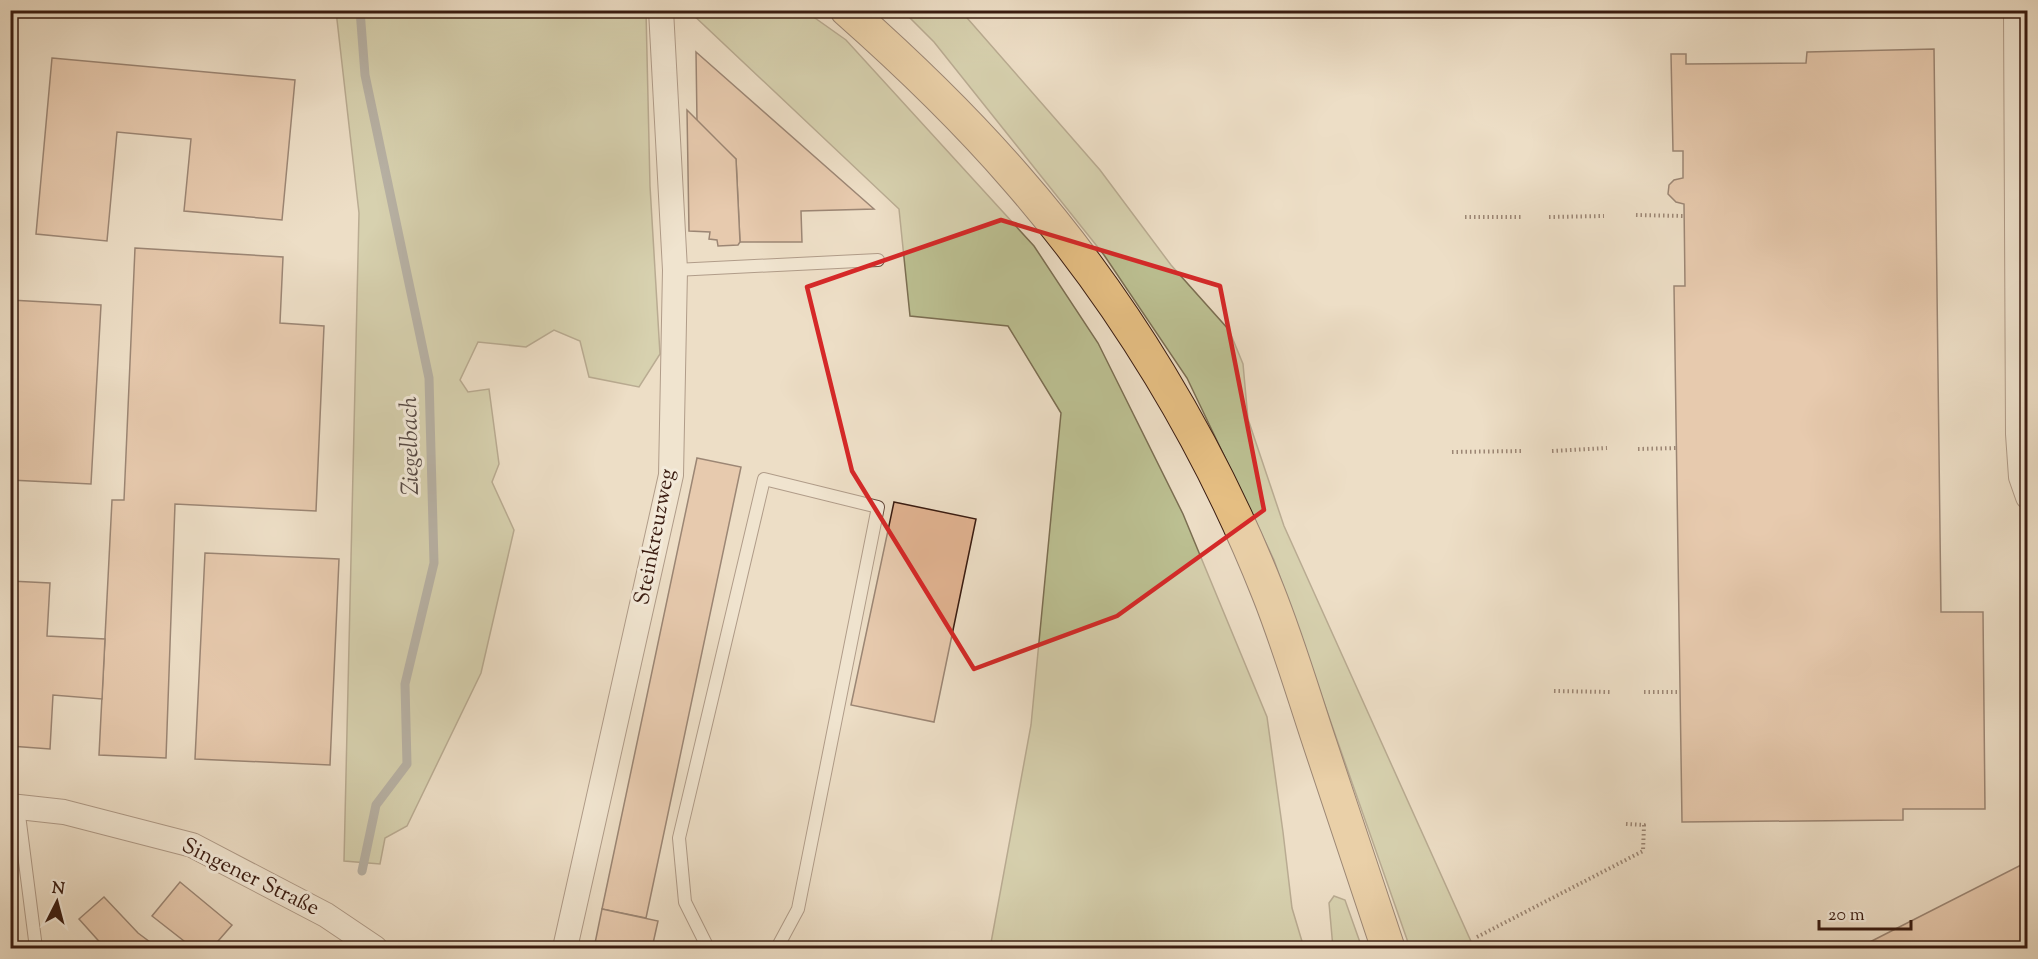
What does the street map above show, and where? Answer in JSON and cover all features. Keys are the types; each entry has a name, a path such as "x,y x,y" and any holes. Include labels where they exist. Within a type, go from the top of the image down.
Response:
{"main road":[{"path":"847,10 906,63 1017,179 1067,241 1114,306 1164,383 1230,506 1267,590 1296,666 1388,948"}],"street":[{"name":"Steinkreuzweg","path":"565,948 671,475 675,270 661,10"},
{"path":"2016,10 2018,434 2021,477 2028,497"},
{"name":"Singener Straße","path":"14,806 64,812 192,845 326,915 375,948"}],"lane":[{"path":"675,270 878,260"},
{"path":"708,948 685,902 679,838 764,479 878,507 798,909 777,948"},
{"path":"14,806 36,948"}],"path":[{"path":"1636,215 1684,216"},
{"path":"1549,217 1604,216"},
{"path":"1465,217 1521,217"},
{"path":"1552,451 1607,448"},
{"path":"1638,449 1677,448"},
{"path":"1452,452 1523,451"},
{"path":"1554,691 1610,692"},
{"path":"1644,692 1680,692"},
{"path":"1477,937 1643,851 1644,825 1626,824"}],"highlighted area":[{"path":"1001,220 1220,286 1264,510 1117,616 974,669 852,471 807,287"}],"green space":[{"path":"336,11 646,11 650,186 660,354 639,387 589,377 580,341 554,330 526,347 478,342 460,380 468,392 489,389 499,464 492,482 514,530 481,673 407,826 385,838 380,864 344,861 359,213"},
{"path":"689,11 805,11 846,40 1034,246 1098,343 1183,514 1267,717 1292,908 1304,948 990,948 1031,725 1061,413 1008,326 910,316 899,209"},
{"path":"903,11 961,11 1100,170 1171,265 1229,330 1243,364 1248,419 1284,526 1474,948 1410,948 1274,560 1187,378 1104,255 934,42"},
{"path":"1334,896 1345,900 1362,948 1333,948 1329,903"}],"building":[{"path":"1934,49 1941,612 1983,612 1985,809 1903,809 1903,820 1682,822 1674,286 1685,286 1684,204 1676,202 1668,194 1669,185 1674,180 1683,178 1683,151 1673,151 1671,54 1686,54 1686,64 1806,63 1807,52"},
{"path":"696,52 874,209 801,211 802,242 740,242 736,159 697,122"},
{"path":"52,58 295,80 282,220 184,211 191,139 117,132 107,241 36,234"},
{"path":"687,110 736,159 740,242 738,245 718,246 717,240 709,239 710,232 689,231"},
{"path":"135,248 283,257 280,323 324,326 316,511 175,504 166,758 99,755 112,500 124,500"},
{"path":"10,300 101,305 91,484 10,480"},
{"path":"697,458 741,467 646,918 602,909"},
{"path":"894,502 976,519 934,722 851,705"},
{"path":"205,553 339,559 330,765 195,759"},
{"path":"10,581 50,583 47,636 105,639 102,699 53,695 50,749 10,746"},
{"path":"2025,863 2028,868 2028,948 1858,948"},
{"path":"180,882 232,925 212,948 193,948 152,916"},
{"path":"104,897 138,933 158,948 105,948 79,919"},
{"path":"602,909 658,921 652,948 594,948"}],"waterway":[{"name":"Ziegelbach","path":"360,10 365,75 429,378 434,563 405,684 407,764 376,805 362,871"}]}
